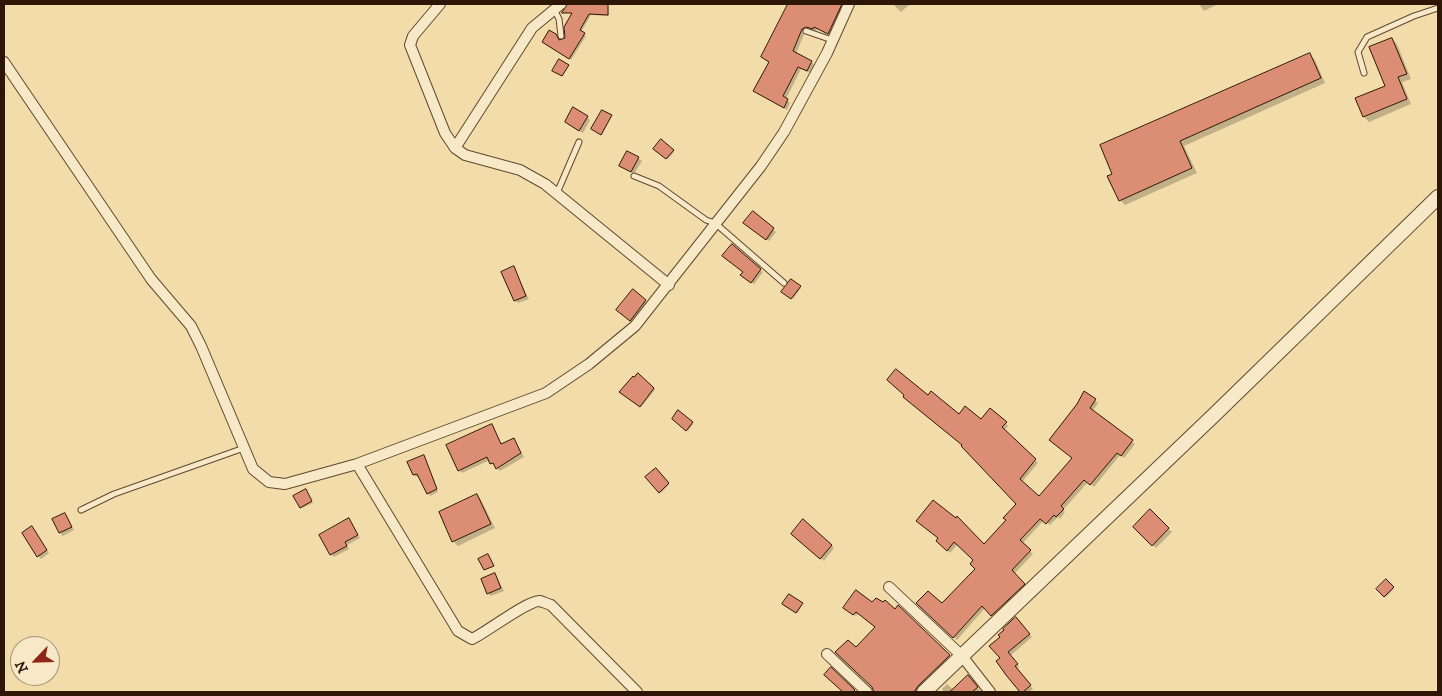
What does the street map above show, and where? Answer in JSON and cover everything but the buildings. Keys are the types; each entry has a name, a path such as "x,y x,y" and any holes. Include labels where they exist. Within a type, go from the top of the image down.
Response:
{"street":[{"path":"440,4 413,36 410,45 445,133 454,148 465,155 520,170 545,184 669,285"},
{"path":"4,62 151,279 191,326 253,469 269,482 285,484 357,464 546,393 589,364 635,326 761,166 784,132 833,41 849,4"},
{"path":"454,148 532,28 558,7"},
{"path":"924,692 1438,197"},
{"path":"357,464 458,631 472,639 486,633 525,605 539,601 551,605 637,692"},
{"path":"889,587 962,656 990,692"},
{"path":"828,654 867,692"}],"lane":[{"path":"558,7 562,36"},
{"path":"1364,73 1358,52 1366,37 1414,16 1438,8"},
{"path":"806,31 833,41"},
{"path":"557,194 579,142"},
{"path":"634,176 659,186 706,220 716,223 784,283"},
{"path":"81,510 114,494 244,447"}]}
